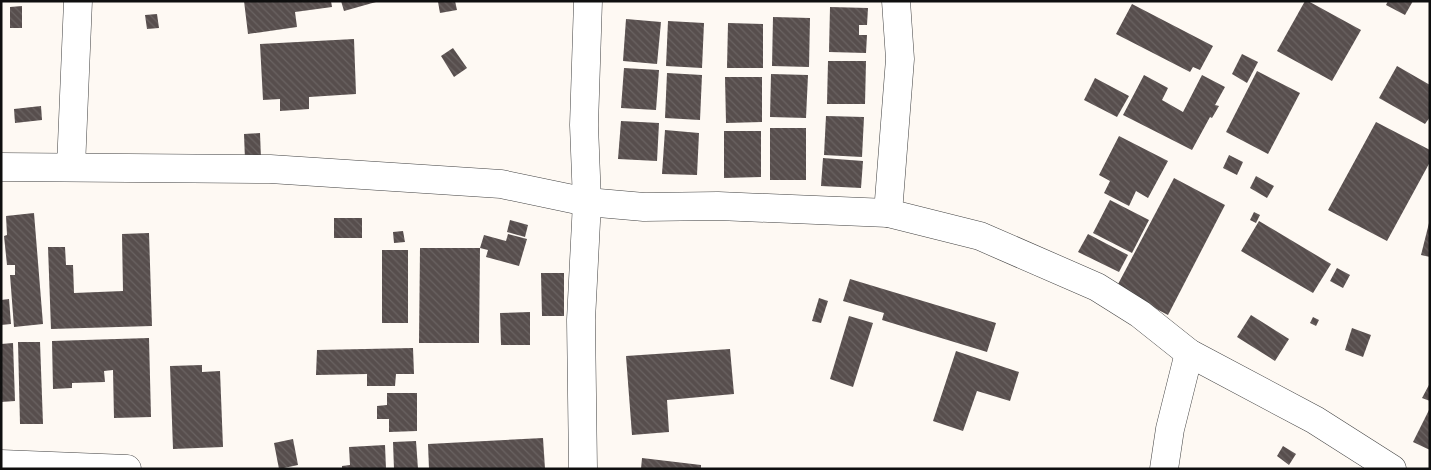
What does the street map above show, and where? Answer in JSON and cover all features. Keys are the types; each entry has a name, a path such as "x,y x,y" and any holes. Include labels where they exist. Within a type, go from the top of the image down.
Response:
{"street":[{"path":"71,168 78,1"},
{"path":"583,469 581,320 587,202 584,125 588,1"},
{"path":"888,213 900,59 896,1"},
{"path":"1,167 270,169 501,184 587,202 644,207 718,206 888,213 980,236 1097,287 1140,314 1189,353 1315,420 1392,469"},
{"path":"1164,469 1170,429 1189,353"},
{"path":"1,464 127,469"}],"building":[{"path":"244,1 331,1 332,7 295,12 297,27 248,34"},
{"path":"341,1 376,1 376,2 344,11"},
{"path":"455,1 457,10 440,13 438,2"},
{"path":"1305,1 1361,30 1332,81 1277,51"},
{"path":"1388,1 1413,1 1405,15 1386,5"},
{"path":"1132,4 1213,46 1200,70 1193,67 1190,72 1116,34"},
{"path":"22,6 22,28 10,28 10,7"},
{"path":"830,7 868,8 867,25 859,25 859,35 867,35 866,53 829,52"},
{"path":"157,14 159,28 147,29 145,15"},
{"path":"773,17 810,18 809,67 772,66"},
{"path":"626,19 661,22 657,64 623,61"},
{"path":"668,21 704,23 702,68 666,66"},
{"path":"728,23 763,24 763,68 727,68"},
{"path":"354,39 356,94 309,97 309,109 280,111 280,99 263,100 260,44"},
{"path":"453,48 467,68 454,77 441,56"},
{"path":"1242,54 1258,62 1247,83 1232,74"},
{"path":"828,61 866,61 865,104 827,104"},
{"path":"1397,66 1430,85 1430,117 1425,124 1379,98"},
{"path":"624,68 659,70 656,110 621,108"},
{"path":"1257,71 1300,93 1268,154 1226,132"},
{"path":"667,73 702,75 700,120 665,118"},
{"path":"771,74 808,75 806,118 770,117"},
{"path":"1144,75 1168,88 1162,100 1183,112 1202,75 1225,87 1215,105 1219,106 1212,118 1210,117 1192,150 1123,115"},
{"path":"725,77 762,77 762,122 726,123"},
{"path":"1095,78 1129,96 1117,117 1084,100"},
{"path":"41,106 42,120 15,123 14,109"},
{"path":"826,116 864,117 862,157 824,155"},
{"path":"621,121 659,123 657,161 618,159"},
{"path":"1376,122 1430,150 1430,162 1387,241 1328,210"},
{"path":"770,128 806,128 806,180 770,180"},
{"path":"665,130 699,133 697,175 662,174"},
{"path":"724,131 761,131 761,177 724,178"},
{"path":"260,133 261,159 245,160 244,134"},
{"path":"1119,136 1168,161 1148,198 1136,191 1129,206 1104,193 1110,181 1099,175"},
{"path":"1229,155 1243,162 1237,175 1223,168"},
{"path":"823,158 863,161 861,188 821,186"},
{"path":"1256,176 1274,186 1267,198 1250,188"},
{"path":"1174,178 1225,205 1168,315 1116,288"},
{"path":"1110,200 1149,220 1132,253 1093,233"},
{"path":"1254,212 1260,215 1256,223 1250,220"},
{"path":"34,213 43,324 14,327 10,275 15,275 15,265 7,265 4,236 7,235 6,216"},
{"path":"334,218 362,218 362,238 334,238"},
{"path":"510,220 528,225 525,237 507,232"},
{"path":"1259,221 1331,264 1313,293 1241,251"},
{"path":"1430,223 1430,257 1421,255"},
{"path":"403,231 405,242 394,243 393,232"},
{"path":"149,233 152,326 51,329 48,247 65,247 66,265 73,265 74,293 123,291 122,234"},
{"path":"508,234 527,239 519,266 486,257 488,250 480,248 484,235 506,241"},
{"path":"1088,234 1128,255 1119,272 1078,252"},
{"path":"420,248 480,248 479,343 419,343"},
{"path":"382,250 408,250 408,323 382,323"},
{"path":"1337,268 1350,275 1343,288 1330,281"},
{"path":"541,273 564,273 564,316 542,316"},
{"path":"850,279 996,323 987,352 882,320 884,313 843,301"},
{"path":"819,298 828,301 821,323 812,321"},
{"path":"9,299 11,324 1,325 1,300"},
{"path":"530,312 530,345 501,345 500,313"},
{"path":"1251,315 1289,339 1275,361 1237,337"},
{"path":"849,316 873,323 853,387 830,379"},
{"path":"1313,317 1319,320 1316,326 1310,323"},
{"path":"1352,328 1371,335 1363,357 1345,350"},
{"path":"149,338 151,417 114,418 113,370 104,371 105,382 72,383 72,388 53,389 52,341"},
{"path":"18,342 40,342 43,424 20,424"},
{"path":"13,343 15,401 1,402 1,344"},
{"path":"413,348 414,374 396,374 395,386 367,386 367,374 316,375 317,350"},
{"path":"730,349 734,394 667,400 669,432 632,435 626,356"},
{"path":"956,351 1019,372 1010,401 977,391 963,431 933,421"},
{"path":"202,365 202,372 220,371 223,447 173,449 170,366"},
{"path":"1430,383 1430,401 1422,398"},
{"path":"387,393 417,393 417,431 389,432 389,419 377,419 377,406 387,405"},
{"path":"1430,408 1430,450 1413,442"},
{"path":"543,438 545,469 429,469 428,444"},
{"path":"293,439 298,465 279,469 274,443"},
{"path":"416,441 418,469 394,469 393,442"},
{"path":"385,445 386,469 342,469 342,466 350,465 349,447"},
{"path":"1283,446 1296,454 1289,465 1277,456"},
{"path":"642,458 701,465 701,469 641,469"}]}
